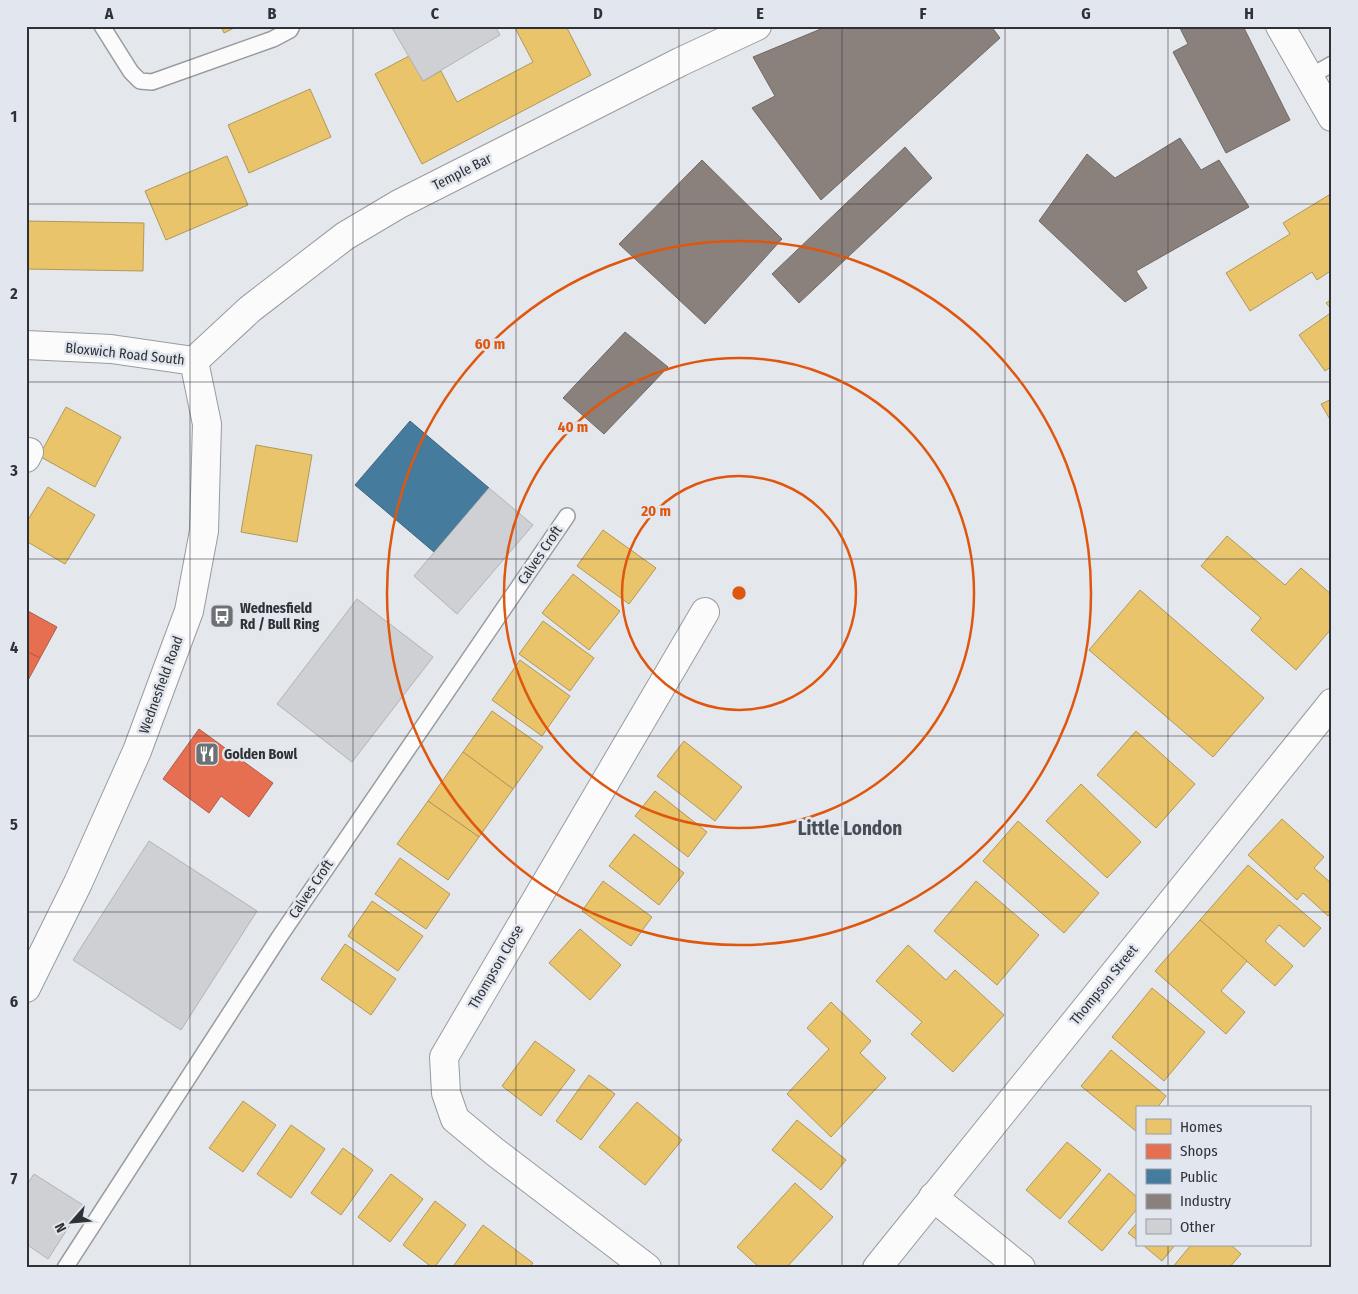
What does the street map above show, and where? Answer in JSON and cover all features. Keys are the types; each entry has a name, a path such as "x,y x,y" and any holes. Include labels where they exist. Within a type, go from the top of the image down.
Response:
{"street":[{"name":"Temple Bar","path":"194,361 250,309 344,236 391,208 680,62 756,26"},
{"path":"1280,26 1320,70 1332,117"},
{"name":"Bloxwich Road South","path":"26,345 111,349 194,361"},
{"name":"Wednesfield Road","path":"26,988 78,883 137,751 189,611 204,531 207,424 194,361"},
{"name":"Thompson Close","path":"648,1268 495,1152 455,1119 446,1094 444,1057 705,612"},
{"name":"Thompson Street","path":"877,1268 1332,703"},
{"path":"933,1197 1020,1268"}],"lane":[{"path":"102,26 131,72 140,81 152,82 273,39 290,30 292,26"},
{"name":"Calves Croft","path":"65,1268 280,936 566,516"}],"building: Homes":[{"path":"221,26 238,26 224,33"},
{"path":"514,26 566,26 591,75 422,164 375,74 409,56 423,81 441,71 457,102 533,62"},
{"path":"310,89 331,137 249,173 228,125"},
{"path":"227,156 248,205 166,240 145,191"},
{"path":"1329,195 1332,200 1332,270 1317,280 1312,272 1250,311 1226,273 1290,234 1283,223"},
{"path":"26,221 144,223 143,271 26,269"},
{"path":"1332,299 1332,310 1326,303"},
{"path":"1332,312 1332,366 1325,371 1299,335"},
{"path":"1332,399 1332,423 1321,404"},
{"path":"66,407 121,437 95,487 39,456"},
{"path":"256,445 312,455 297,542 241,532"},
{"path":"48,487 95,515 65,564 26,541 26,523"},
{"path":"603,530 656,568 629,604 577,566"},
{"path":"1227,536 1285,585 1301,568 1332,595 1332,628 1296,670 1251,630 1261,618 1201,566"},
{"path":"573,574 620,611 589,650 542,613"},
{"path":"1140,590 1264,698 1213,757 1089,650"},
{"path":"543,621 594,658 570,691 519,654"},
{"path":"520,660 570,696 542,736 492,700"},
{"path":"492,711 543,747 513,789 463,752"},
{"path":"1136,731 1195,784 1156,828 1097,775"},
{"path":"684,741 742,787 715,821 657,776"},
{"path":"463,752 513,789 479,837 428,801"},
{"path":"1081,784 1141,842 1107,878 1046,821"},
{"path":"655,791 707,832 688,857 635,816"},
{"path":"428,801 479,837 448,880 397,844"},
{"path":"1282,819 1324,857 1314,868 1332,884 1332,912 1328,916 1303,893 1297,900 1248,855"},
{"path":"1018,821 1099,893 1064,933 983,861"},
{"path":"634,834 684,873 659,905 609,866"},
{"path":"400,858 450,894 426,929 375,894"},
{"path":"1248,865 1321,928 1304,947 1279,925 1265,941 1293,966 1275,986 1200,920"},
{"path":"603,881 652,917 631,946 582,911"},
{"path":"976,881 1039,935 997,985 934,931"},
{"path":"372,901 423,936 398,971 348,936"},
{"path":"1200,920 1247,961 1221,991 1245,1012 1226,1034 1155,971"},
{"path":"580,929 621,965 590,1000 549,963"},
{"path":"345,944 396,979 371,1015 321,979"},
{"path":"908,945 946,980 955,970 1004,1015 953,1072 911,1034 922,1022 876,981"},
{"path":"1152,988 1205,1032 1164,1081 1112,1037"},
{"path":"831,1002 871,1041 860,1053 886,1078 831,1137 787,1094 829,1049 807,1028"},
{"path":"535,1041 575,1070 541,1116 502,1086"},
{"path":"1111,1050 1166,1096 1158,1106 1136,1106 1136,1131 1081,1086"},
{"path":"589,1075 615,1094 581,1140 556,1121"},
{"path":"243,1101 276,1125 243,1172 209,1148"},
{"path":"637,1102 682,1140 645,1185 599,1147"},
{"path":"797,1120 846,1160 821,1190 772,1150"},
{"path":"291,1125 325,1149 291,1198 257,1174"},
{"path":"1067,1142 1101,1170 1060,1219 1026,1190"},
{"path":"343,1148 373,1170 341,1215 311,1193"},
{"path":"1109,1173 1136,1196 1136,1210 1102,1251 1068,1222"},
{"path":"391,1174 423,1199 390,1242 358,1217"},
{"path":"795,1183 833,1217 786,1268 760,1268 737,1247"},
{"path":"435,1201 466,1225 433,1268 403,1245"},
{"path":"1136,1224 1136,1239 1128,1233"},
{"path":"483,1225 533,1263 529,1268 452,1268"},
{"path":"1144,1246 1174,1246 1162,1261"},
{"path":"1190,1246 1232,1246 1241,1254 1229,1268 1172,1268"}],"building: Shops":[{"path":"26,610 57,627 40,658 26,651"},
{"path":"26,651 40,658 26,684"},
{"name":"Golden Bowl","path":"199,729 273,783 249,817 221,796 209,813 163,779"}],"building: Public":[{"path":"410,421 489,488 434,552 355,485"}],"building: Industry":[{"path":"828,26 991,26 1000,38 821,200 752,108 775,96 753,57"},
{"path":"1183,26 1243,26 1290,120 1226,153 1173,52 1188,44 1180,28"},
{"path":"1180,138 1201,170 1219,160 1249,207 1136,271 1147,288 1125,302 1039,221 1087,154 1115,178"},
{"path":"905,147 932,178 799,303 772,274"},
{"path":"702,160 782,239 705,324 619,244"},
{"path":"625,332 668,367 604,434 563,398"}],"building: Other":[{"path":"391,26 495,26 500,35 423,81"},
{"path":"489,488 533,525 457,614 414,576"},
{"path":"357,599 433,657 352,762 277,704"},
{"path":"149,841 257,911 181,1030 73,960"},
{"path":"34,1174 83,1205 48,1259 26,1244 26,1186"}],"place":[{"name":"Wednesfield Rd / Bull Ring","path":"222,616"},
{"name":"Golden Bowl","path":"207,754"}],"district":[{"name":"Little London","path":"850,828"}]}
